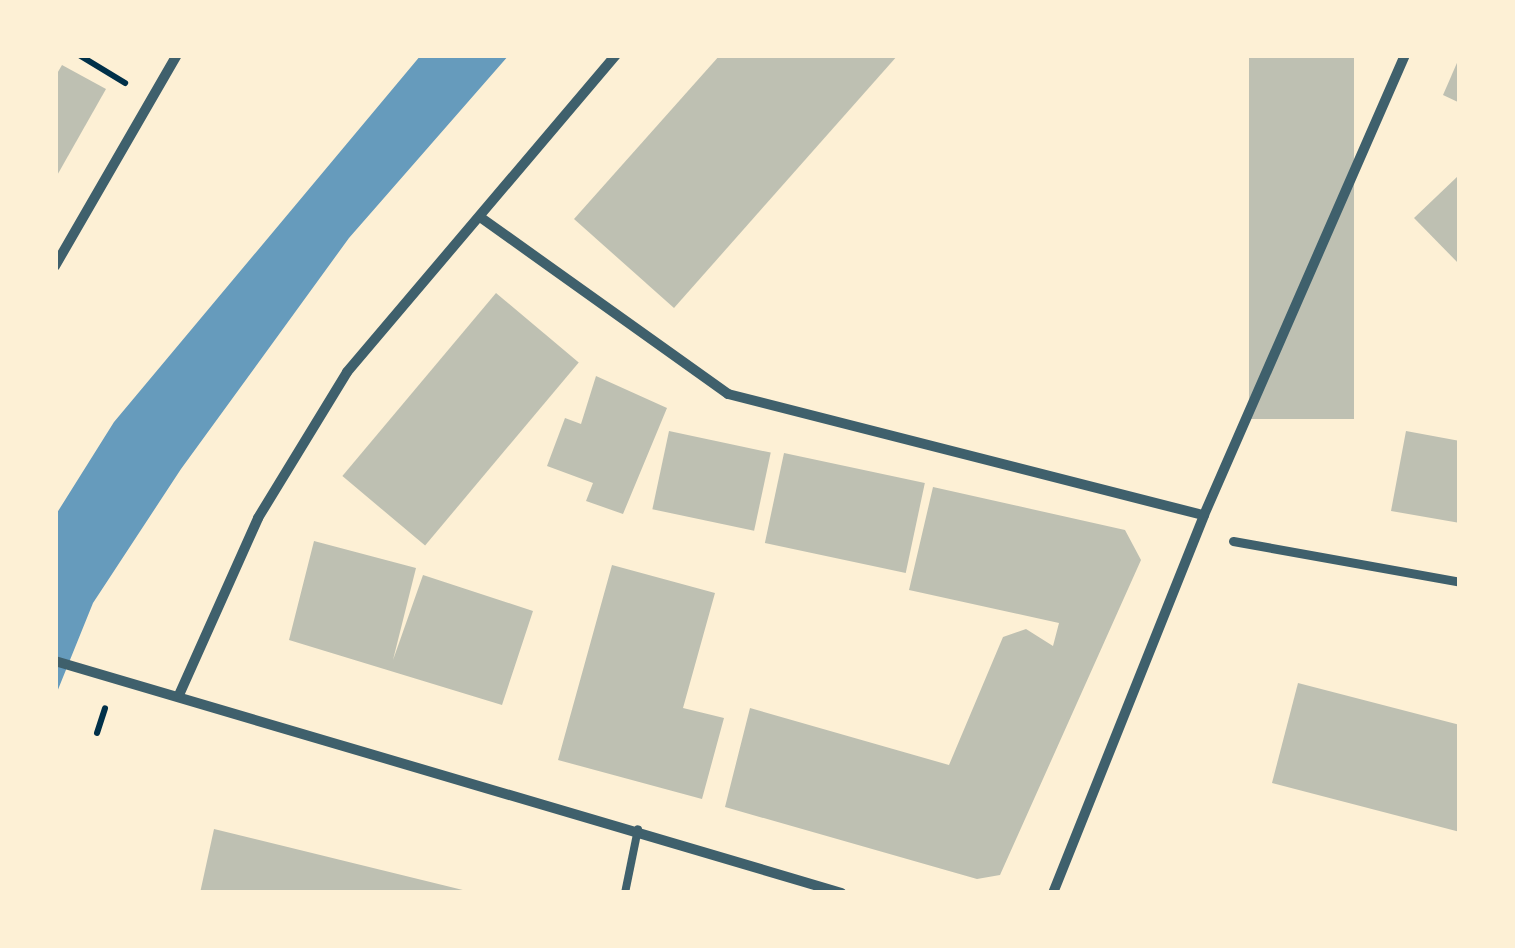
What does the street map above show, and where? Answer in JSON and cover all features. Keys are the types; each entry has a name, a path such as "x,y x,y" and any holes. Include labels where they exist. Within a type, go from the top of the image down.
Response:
{"street":[{"path":"55,266 177,55"},
{"path":"179,695 258,518 347,372 616,55"},
{"path":"1053,893 1204,514 1405,55"},
{"path":"480,217 728,394 1204,514"},
{"path":"1233,542 1460,582"},
{"path":"55,661 842,893"}],"lane":[{"path":"624,893 638,830"}],"path":[{"path":"79,55 151,100"}],"water":[{"path":"421,55 509,55 349,238 181,469 93,603 55,697 55,516 114,422"}],"building":[{"path":"720,55 898,55 674,308 574,219"},
{"path":"1249,55 1354,55 1354,419 1249,419"},
{"path":"1460,56 1460,103 1443,95"},
{"path":"62,65 106,89 55,179 55,77"},
{"path":"1458,176 1460,179 1460,265 1414,218"},
{"path":"496,293 579,362 425,546 342,476"},
{"path":"596,376 667,408 623,514 586,501 593,483 547,466 565,418 581,424"},
{"path":"669,431 771,453 754,531 652,509"},
{"path":"1406,431 1460,441 1460,523 1391,511"},
{"path":"784,453 925,483 906,573 765,543"},
{"path":"933,487 1125,530 1141,560 1000,875 977,879 725,807 750,708 949,765 1003,637 1026,629 1053,646 1059,623 909,590"},
{"path":"314,541 416,568 393,660 423,575 533,611 502,705 289,640"},
{"path":"612,565 715,593 683,708 724,718 702,799 558,760"},
{"path":"1298,683 1460,725 1460,832 1272,783"},
{"path":"214,829 471,892 471,893 200,893"}]}
